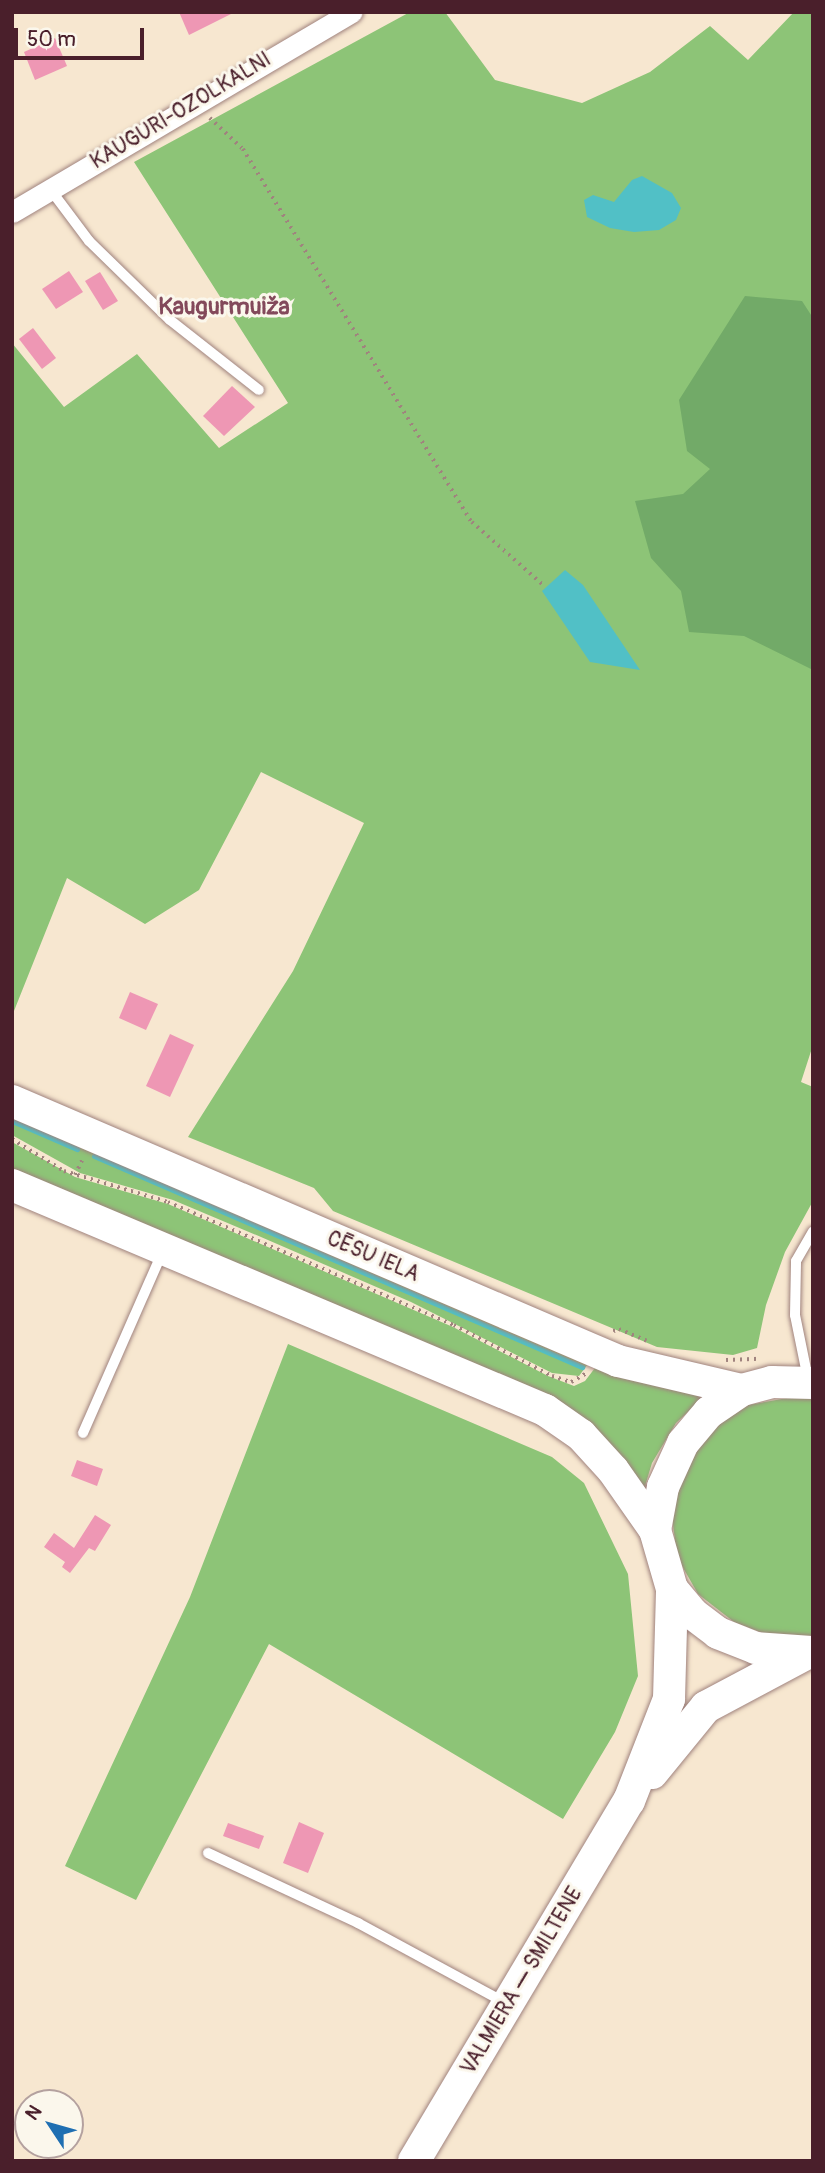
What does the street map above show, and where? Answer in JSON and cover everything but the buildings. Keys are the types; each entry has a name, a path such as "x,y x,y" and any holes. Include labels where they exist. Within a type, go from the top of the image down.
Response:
{"main road":[{"name":"CĒSU IELA","path":"12,1101 618,1361 742,1390"},
{"path":"12,1185 163,1251 545,1409 581,1435 605,1461 655,1530 672,1589 693,1614 718,1633 756,1648 808,1653"},
{"path":"655,1530 663,1487 683,1443 709,1412 742,1390 772,1382 811,1382"},
{"name":"VALMIERA — SMILTENE","path":"629,1801 669,1699 672,1589"},
{"name":"VALMIERA — SMILTENE","path":"414,2161 629,1801 706,1707 808,1653"}],"street":[{"name":"KAUGURI-OZOLKALNI","path":"12,212 193,102 351,12"}],"lane":[{"path":"50,189 89,241 170,320 259,390"},
{"path":"811,1382 795,1315 796,1261 813,1232"},
{"path":"83,1433 163,1251"},
{"path":"208,1853 358,1923 508,2004"}],"path":[{"path":"193,102 243,149 472,522 542,584"},
{"path":"12,1139 64,1171 180,1207 454,1325 552,1376 571,1382 584,1378 592,1366"},
{"path":"608,1333 619,1329 650,1343"},
{"path":"722,1360 766,1358"}],"green space":[{"path":"410,12 445,12 495,80 582,103 650,72 710,26 748,60 794,12 813,12 813,1045 801,1082 813,1087 813,1201 785,1252 766,1305 757,1348 733,1355 657,1347 333,1211 314,1188 188,1137 293,971 364,823 261,772 199,890 145,924 67,878 12,1016 12,343 64,407 137,354 219,448 288,403 134,162"},
{"path":"745,296 802,301 813,318 813,670 744,636 689,632 681,591 651,558 635,501 683,494 710,469 687,451 679,400"},
{"path":"12,1112 590,1361 579,1376 552,1373 411,1302 261,1237 173,1200 80,1173 12,1135"},
{"path":"12,1142 75,1177 168,1204 453,1327 548,1376 574,1386 585,1381 598,1364 707,1394 676,1423 652,1463 642,1496 599,1435 12,1172"},
{"path":"288,1344 552,1457 584,1483 628,1574 638,1676 615,1732 563,1819 269,1644 136,1900 65,1866 190,1597"},
{"path":"804,1395 813,1397 813,1638 773,1637 734,1622 698,1594 677,1557 671,1508 685,1464 716,1426 748,1405"}],"water":[{"path":"642,176 672,193 681,208 676,220 659,230 634,232 610,228 587,217 584,200 593,195 614,202 632,180"},
{"path":"565,570 583,585 640,670 590,662 542,591"}],"waterway":[{"path":"12,1121 77,1149"},
{"path":"94,1156 582,1367"}],"district":[{"name":"Kaugurmuiža","path":"224,307"}]}
